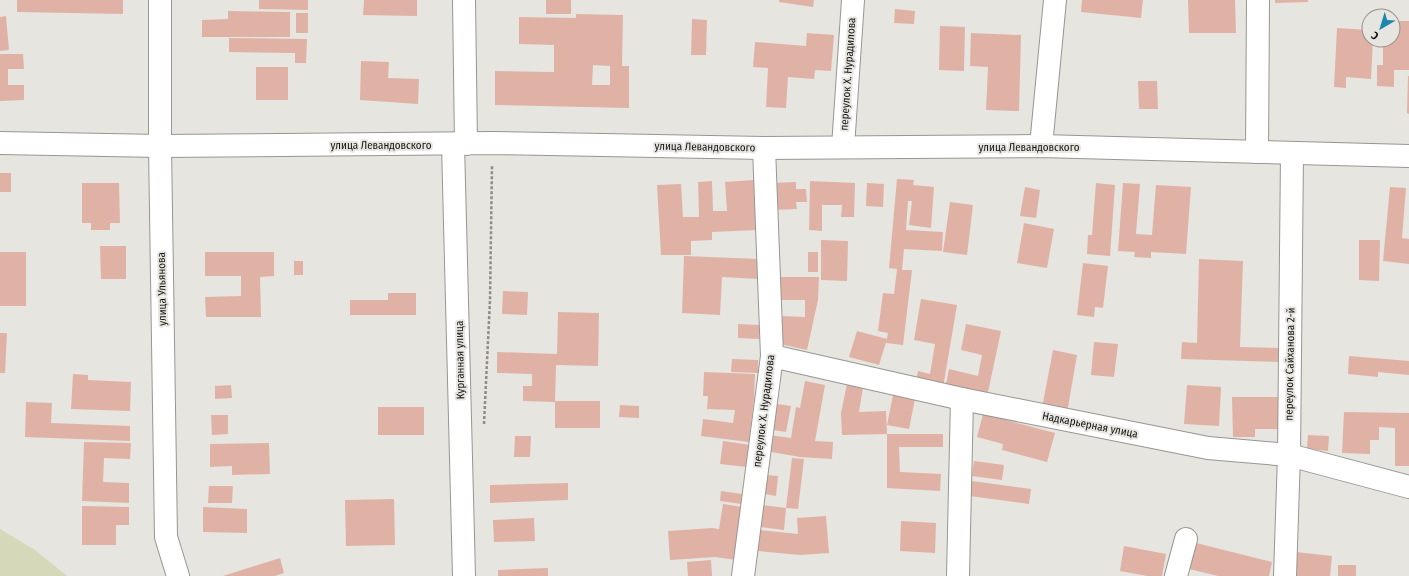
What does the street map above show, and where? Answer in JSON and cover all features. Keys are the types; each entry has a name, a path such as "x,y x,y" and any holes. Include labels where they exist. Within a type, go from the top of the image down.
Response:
{"street":[{"name":"улица Ульянова","path":"160,0 160,146 166,537 178,576"},
{"name":"Курганная улица","path":"464,0 458,267 464,576"},
{"name":"переулок Х. Нурадилова","path":"843,147 853,0"},
{"path":"1040,146 1055,0"},
{"path":"1257,152 1258,0"},
{"name":"улица Левандовского","path":"0,143 160,146 492,143 764,148 1040,146 1409,156"},
{"name":"переулок Х. Нурадилова","path":"743,576 772,356 764,148"},
{"name":"переулок Сайханова 2-й","path":"1285,576 1289,455 1292,153"},
{"name":"Надкарьерная улица","path":"772,356 962,399 1208,448 1289,455 1409,487"},
{"path":"958,576 962,399"},
{"path":"1176,576 1186,539"}],"path":[{"path":"484,424 490,300 492,143"}],"green space":[{"path":"0,529 35,550 67,576 0,576"}],"building":[{"path":"17,0 123,0 123,14 17,12"},
{"path":"259,0 308,0 308,10 259,9"},
{"path":"364,0 417,0 417,16 363,15"},
{"path":"546,0 571,0 571,14 546,14"},
{"path":"779,0 814,0 813,7 779,2"},
{"path":"1082,0 1143,0 1141,18 1081,12"},
{"path":"1188,0 1235,0 1236,33 1189,33"},
{"path":"1275,0 1308,0 1308,2 1275,3"},
{"path":"895,9 915,11 914,24 894,23"},
{"path":"228,11 290,12 290,37 202,37 202,20 228,19"},
{"path":"296,13 308,13 308,33 296,33"},
{"path":"576,14 623,15 622,66 629,66 629,108 495,105 495,71 554,72 554,45 519,44 519,17 576,18","holes":["593,65 610,66 610,85 592,85"]},
{"path":"6,16 9,50 0,51 0,17"},
{"path":"692,19 707,20 706,55 691,55"},
{"path":"1401,21 1409,21 1409,70 1394,70 1394,87 1377,86 1377,65 1383,65 1383,48 1401,48"},
{"path":"940,26 965,27 964,71 939,70"},
{"path":"1337,28 1361,30 1361,48 1373,48 1371,79 1346,77 1346,88 1334,87"},
{"path":"807,33 834,35 831,71 815,70 814,79 788,77 786,108 766,107 768,68 753,67 755,42 806,46"},
{"path":"971,33 1021,35 1019,111 986,110 988,67 970,66"},
{"path":"229,38 307,39 306,63 295,63 295,53 229,52"},
{"path":"0,54 23,54 24,69 8,69 8,85 24,85 24,100 0,101"},
{"path":"361,61 389,62 388,78 419,79 418,104 360,100"},
{"path":"256,67 288,67 288,100 256,100"},
{"path":"1409,76 1409,114 1407,113"},
{"path":"1138,81 1157,81 1158,109 1139,109"},
{"path":"0,173 11,173 11,192 0,192"},
{"path":"897,179 914,180 913,185 934,187 931,228 909,225 912,201 908,201 906,230 943,232 942,251 904,249 902,270 912,270 903,345 886,343 888,333 878,331 883,293 894,294 897,269 889,268"},
{"path":"754,180 757,230 712,232 712,240 691,241 691,255 661,255 657,185 681,184 683,217 699,217 698,182 712,181 713,211 727,211 725,182"},
{"path":"810,181 855,183 854,217 841,217 842,205 822,205 822,231 809,230"},
{"path":"796,182 796,189 806,189 807,202 796,202 797,209 774,210 773,183"},
{"path":"82,183 119,183 120,223 110,223 110,230 91,230 91,223 82,223"},
{"path":"867,183 884,184 883,207 866,206"},
{"path":"1096,183 1115,185 1110,256 1087,254 1088,235 1092,235"},
{"path":"1123,183 1140,184 1136,234 1152,235 1156,185 1191,187 1186,254 1151,252 1151,258 1134,257 1135,252 1118,251"},
{"path":"1025,187 1040,190 1036,218 1020,216"},
{"path":"1390,187 1406,188 1402,238 1409,239 1409,264 1383,261"},
{"path":"950,202 973,205 967,255 943,252"},
{"path":"1024,223 1054,229 1047,268 1017,263"},
{"path":"821,240 848,241 847,281 821,280"},
{"path":"1359,240 1380,240 1379,281 1359,280"},
{"path":"100,246 126,246 126,279 101,279"},
{"path":"0,252 26,252 26,306 0,306"},
{"path":"205,252 274,252 274,276 260,277 261,317 206,317 205,297 241,296 241,276 205,276"},
{"path":"808,252 818,252 818,272 808,272"},
{"path":"684,256 759,259 758,279 722,277 720,315 682,313"},
{"path":"1199,259 1243,261 1240,347 1281,348 1281,362 1181,359 1182,342 1197,343"},
{"path":"294,261 303,261 303,275 294,275"},
{"path":"1083,263 1108,266 1103,308 1095,307 1094,317 1077,315"},
{"path":"780,277 819,277 818,300 807,350 780,344 780,316 805,317 805,300 781,300"},
{"path":"503,291 528,292 527,315 502,314"},
{"path":"388,293 416,293 416,315 350,315 350,300 388,300"},
{"path":"921,299 957,305 943,388 916,381 918,371 930,374 935,344 914,340"},
{"path":"558,312 599,313 598,366 556,365 555,401 600,401 600,428 555,428 555,402 523,401 523,386 532,386 532,374 497,373 497,352 557,354"},
{"path":"738,324 760,325 759,339 738,338"},
{"path":"966,324 1001,331 987,397 945,389 949,369 978,376 982,355 961,350"},
{"path":"857,331 887,339 879,365 849,357"},
{"path":"0,333 7,333 5,373 0,373"},
{"path":"1094,342 1118,344 1114,377 1091,375"},
{"path":"1053,350 1077,355 1067,413 1042,408"},
{"path":"1349,356 1409,361 1409,375 1378,372 1378,377 1348,374"},
{"path":"732,359 758,360 758,373 731,372"},
{"path":"704,372 755,374 749,442 701,436 703,419 733,423 735,410 707,409 708,396 703,396"},
{"path":"73,374 88,375 88,380 131,382 130,411 71,409"},
{"path":"805,381 825,385 815,441 833,442 832,459 800,457 766,451 769,435 791,438 796,407 800,408"},
{"path":"847,384 863,387 859,412 886,411 887,434 842,435 841,413"},
{"path":"231,385 232,398 215,399 215,386"},
{"path":"1187,385 1221,387 1219,426 1184,424"},
{"path":"893,395 915,399 909,429 887,425"},
{"path":"1232,397 1283,397 1283,429 1255,429 1255,437 1233,437"},
{"path":"26,402 52,403 51,423 130,426 130,441 25,437"},
{"path":"777,404 791,406 786,432 773,430"},
{"path":"620,405 639,406 639,418 619,417"},
{"path":"378,407 424,407 424,435 378,435"},
{"path":"1344,412 1409,413 1409,466 1395,466 1395,428 1379,427 1379,440 1370,440 1370,454 1342,453"},
{"path":"983,414 1055,433 1047,462 1002,450 1003,444 977,437"},
{"path":"211,415 228,415 228,434 212,435"},
{"path":"887,434 943,434 943,447 899,447 900,472 941,474 940,491 887,488"},
{"path":"1308,435 1329,436 1328,451 1307,449"},
{"path":"515,436 531,436 530,457 514,457"},
{"path":"723,441 750,445 747,467 720,464"},
{"path":"84,442 131,443 130,459 104,458 103,482 129,483 129,503 82,501"},
{"path":"269,443 270,474 232,475 232,466 210,467 210,444"},
{"path":"792,458 804,459 798,509 786,508"},
{"path":"974,461 1004,465 1002,480 972,476"},
{"path":"767,475 778,476 776,496 765,494"},
{"path":"972,481 1031,489 1029,504 970,496"},
{"path":"568,483 568,500 490,503 490,485"},
{"path":"209,486 233,486 232,503 208,503"},
{"path":"721,491 742,494 741,504 720,501"},
{"path":"394,499 395,545 346,546 345,500"},
{"path":"723,504 743,507 736,560 715,557 670,560 668,531 712,528 719,529"},
{"path":"763,505 786,508 784,530 761,527"},
{"path":"82,506 129,507 129,525 116,525 116,545 82,545"},
{"path":"203,507 247,509 247,533 203,532"},
{"path":"826,516 829,553 800,555 758,551 760,530 798,534 797,518"},
{"path":"534,518 535,541 494,542 493,520"},
{"path":"901,521 936,523 935,553 900,551"},
{"path":"1196,543 1272,562 1269,576 1218,576 1189,569"},
{"path":"1124,546 1166,554 1162,576 1147,576 1120,571"},
{"path":"1296,552 1332,556 1330,576 1294,576"},
{"path":"280,558 284,573 275,576 223,576"},
{"path":"711,560 712,576 688,576 687,562"},
{"path":"1338,565 1356,565 1356,576 1338,576"},
{"path":"548,568 548,576 498,576 498,570"}]}
